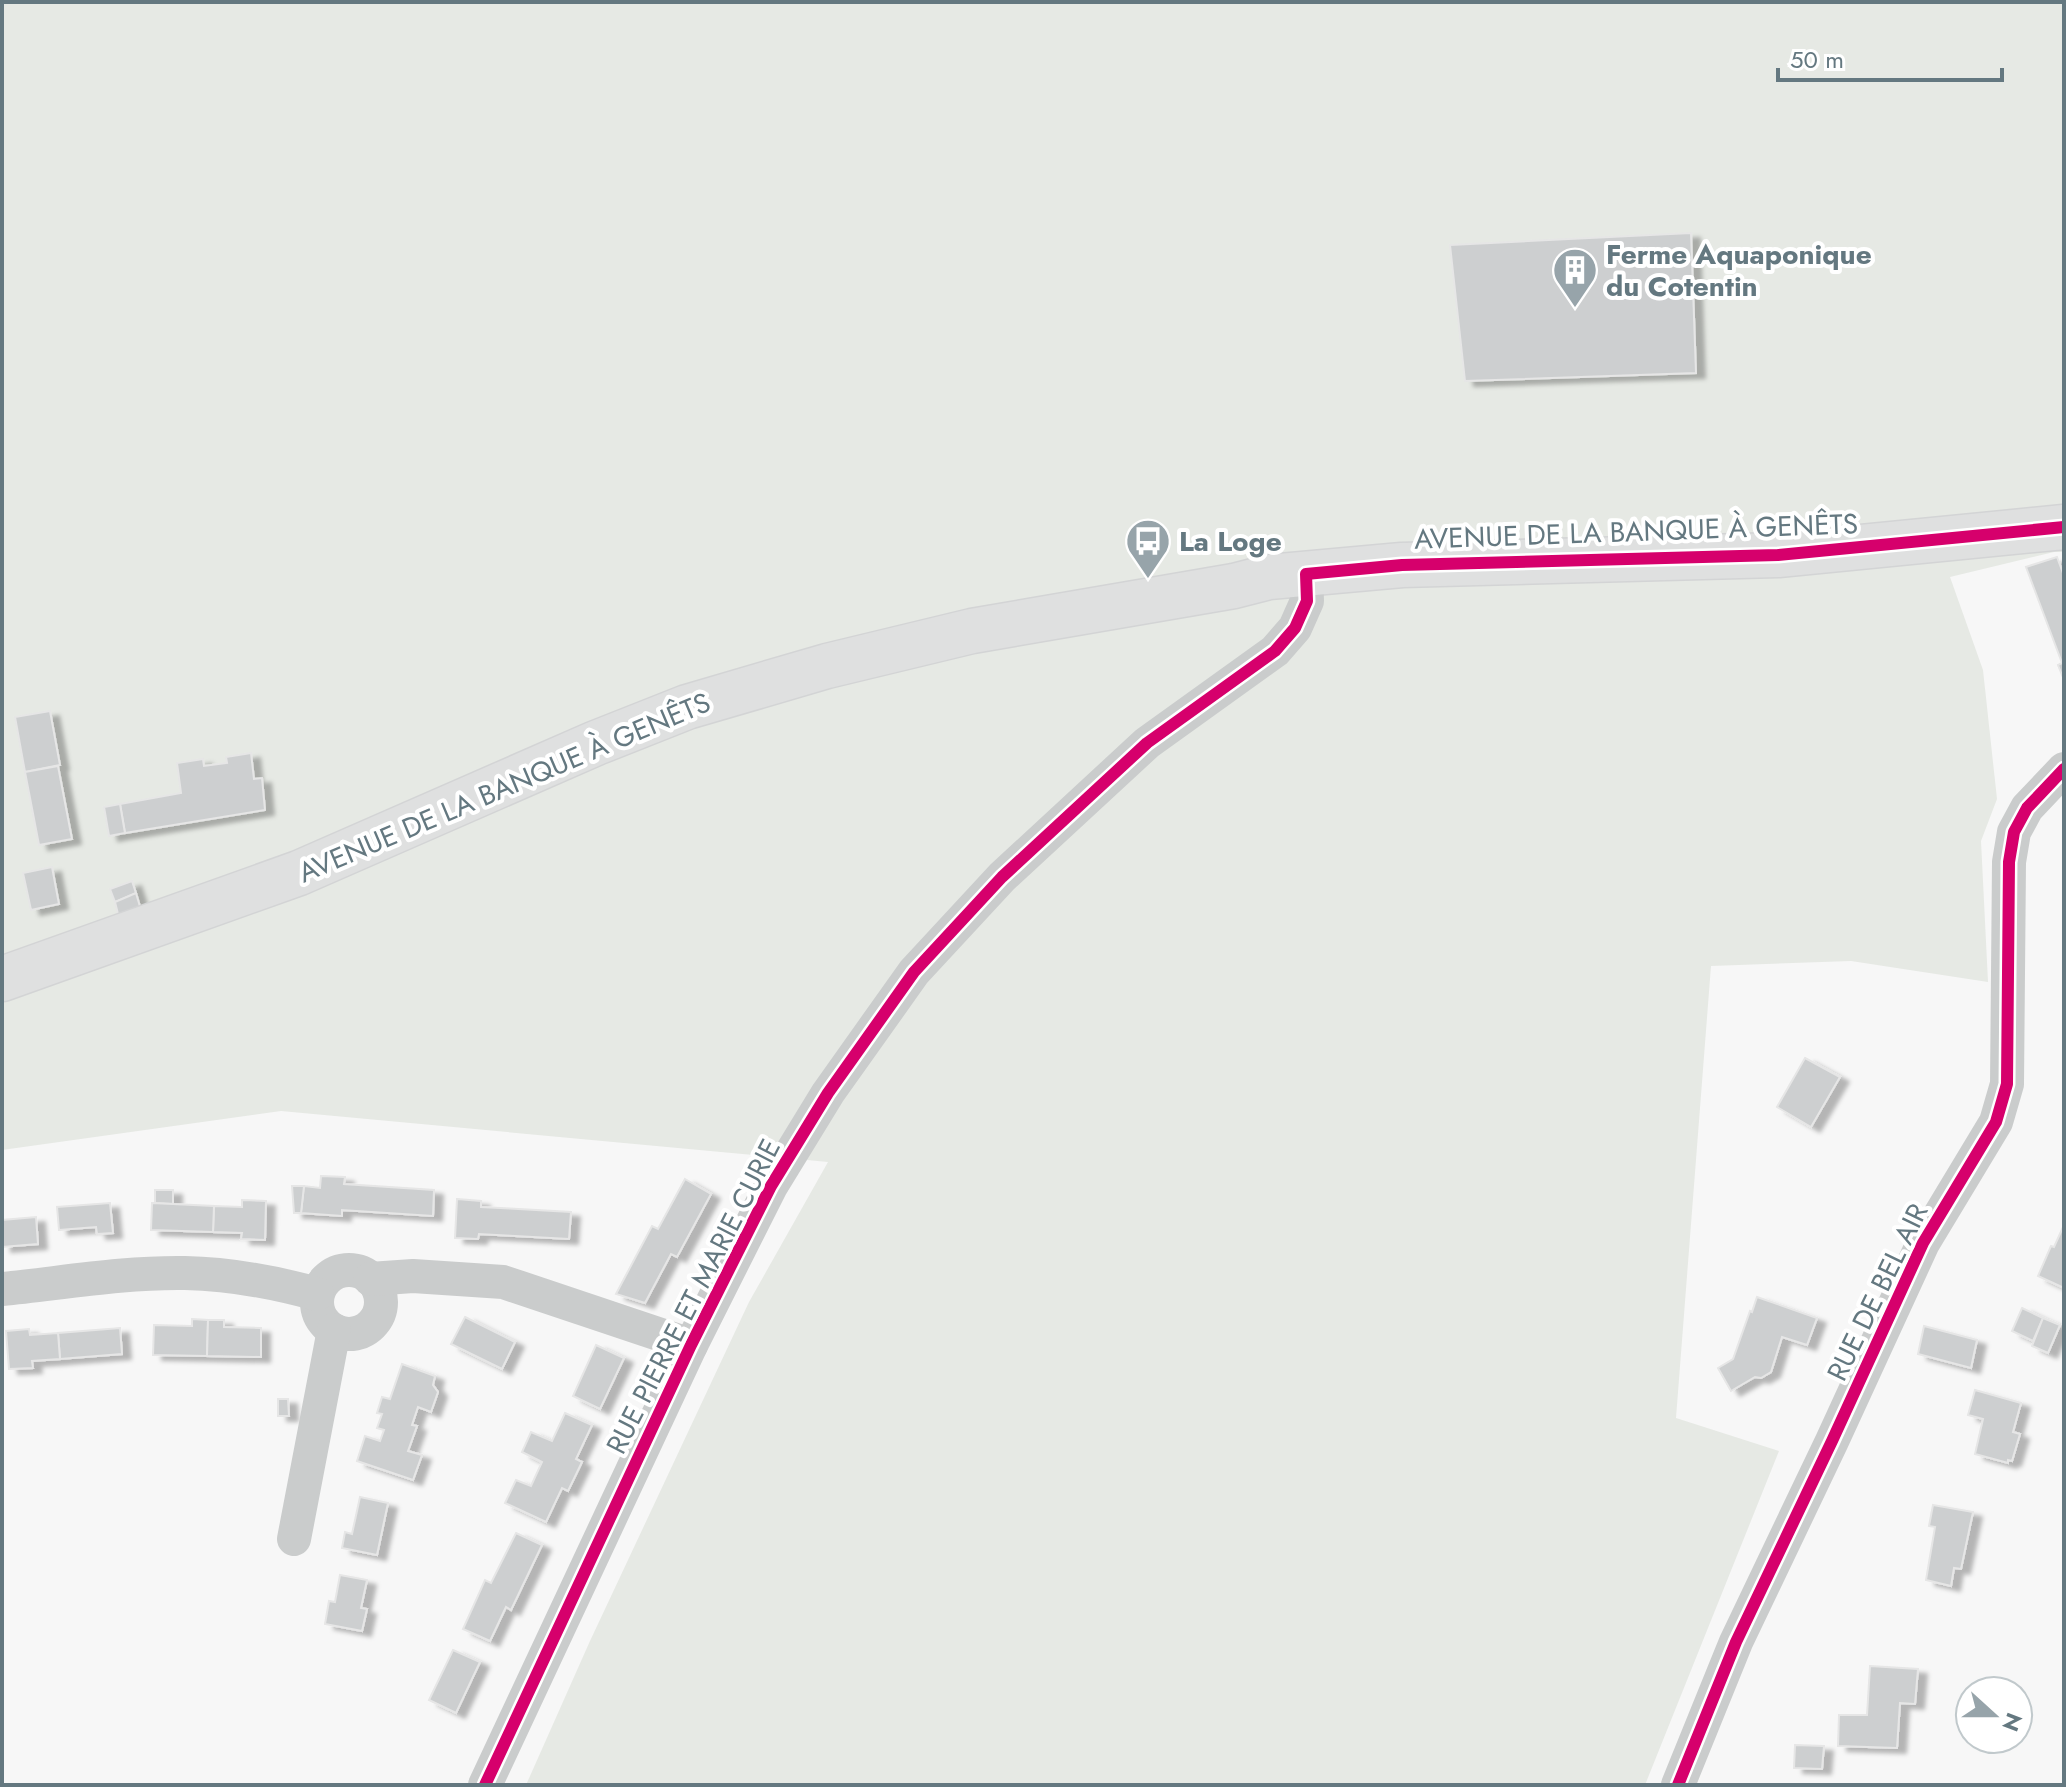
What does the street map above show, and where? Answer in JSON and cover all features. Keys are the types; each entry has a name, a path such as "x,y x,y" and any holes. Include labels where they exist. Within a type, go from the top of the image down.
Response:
{"main road":[{"name":"AVENUE DE LA BANQUE À GENÊTS","path":"2,979 299,873 596,743 712,699 827,666 972,631 1234,586 1269,577 1402,565 1778,555 2064,527"}],"street":[{"name":"RUE PIERRE ET MARIE CURIE","path":"485,1785 691,1345 771,1186 828,1093 914,972 1002,877 1147,743 1275,651 1295,628 1307,601 1306,574"},
{"name":"RUE DE BEL AIR","path":"1678,1785 1736,1642 1923,1243 1996,1122 2007,1084 2009,862 2014,832 2027,808 2064,769"},
{"path":"340,1271 361,1272 370,1279 380,1297 380,1307 371,1325 363,1330 343,1333 326,1324 317,1305 317,1294 322,1284 340,1271"},
{"path":"2,1289 185,1273 254,1280 317,1294"},
{"path":"370,1279 413,1276 503,1282 691,1345"},
{"path":"294,1539 334,1330"}],"shaded area":[{"path":"2,2 2064,2 2064,552 1950,577 1983,670 1997,799 1981,841 1988,982 1851,961 1711,966 1676,1418 1779,1451 1645,1785 526,1785 749,1302 828,1162 281,1111 2,1150"}],"building":[{"name":"Ferme Aquaponique du Cotentin","path":"1691,233 1696,373 1465,381 1450,245"},
{"path":"2057,557 2064,576 2064,680 2058,665 2062,663 2026,567"},
{"path":"50,711 60,765 25,772 15,717"},
{"path":"251,753 254,779 262,778 265,810 125,833 120,804 181,793 177,763 203,759 204,766 227,763 226,757"},
{"path":"58,766 72,839 39,845 25,772"},
{"path":"120,804 125,833 109,836 104,807"},
{"path":"52,867 59,904 31,910 23,873"},
{"path":"132,881 136,893 115,902 110,889"},
{"path":"136,893 141,910 119,918 115,902"},
{"path":"1805,1058 1840,1077 1811,1127 1777,1107"},
{"path":"321,1176 345,1177 344,1184 434,1190 433,1216 342,1210 342,1216 301,1213 304,1186 320,1188"},
{"path":"685,1179 711,1194 677,1257 671,1254 645,1303 616,1294 652,1226 658,1229"},
{"path":"292,1186 304,1186 301,1213 294,1213"},
{"path":"155,1190 173,1190 173,1204 155,1203"},
{"path":"457,1199 481,1201 481,1207 571,1212 569,1239 479,1234 478,1239 455,1238"},
{"path":"242,1200 266,1201 265,1240 241,1239 242,1233 213,1232 214,1206 242,1207"},
{"path":"110,1203 113,1233 97,1234 96,1227 59,1230 57,1207"},
{"path":"152,1203 214,1206 213,1232 151,1230"},
{"path":"36,1217 38,1244 2,1247 2,1220"},
{"path":"2064,1225 2064,1288 2038,1276"},
{"path":"1757,1297 1817,1318 1807,1345 1782,1337 1771,1372 1731,1391 1718,1368 1733,1359"},
{"path":"2022,1308 2043,1318 2033,1341 2012,1331"},
{"path":"465,1317 515,1342 502,1369 451,1344"},
{"path":"2043,1318 2060,1325 2048,1353 2032,1346"},
{"path":"192,1319 208,1320 207,1356 153,1355 154,1325 192,1326"},
{"path":"208,1320 224,1320 224,1327 261,1328 261,1357 207,1356"},
{"path":"1924,1326 1977,1340 1971,1368 1918,1354"},
{"path":"120,1328 122,1354 60,1359 58,1333"},
{"path":"29,1329 30,1335 58,1333 60,1359 32,1361 33,1368 9,1369 6,1331"},
{"path":"596,1345 624,1358 600,1409 573,1396"},
{"path":"402,1364 435,1376 433,1385 438,1392 431,1412 418,1407 412,1425 417,1426 408,1451 422,1455 413,1480 357,1461 365,1436 380,1441 384,1430 377,1428 382,1414 377,1413 382,1397 390,1399"},
{"path":"1975,1390 2021,1403 2013,1432 2020,1434 2012,1461 2008,1460 2008,1463 1975,1454 1983,1419 1968,1415"},
{"path":"278,1399 288,1399 289,1416 278,1416"},
{"path":"565,1413 592,1425 576,1459 582,1462 568,1491 562,1488 546,1522 505,1503 516,1480 531,1486 542,1462 522,1452 531,1432 552,1441"},
{"path":"360,1497 388,1503 377,1555 342,1548 345,1532 352,1534"},
{"path":"1933,1505 1973,1512 1961,1569 1954,1568 1951,1586 1926,1580 1935,1527 1929,1526"},
{"path":"516,1533 542,1545 511,1610 506,1607 490,1641 463,1629 485,1580 491,1583"},
{"path":"340,1575 367,1580 361,1608 367,1609 362,1631 325,1624 329,1601 335,1602"},
{"path":"453,1650 480,1662 456,1713 429,1700"},
{"path":"1870,1666 1918,1669 1915,1704 1900,1703 1897,1748 1838,1746 1839,1715 1867,1715"},
{"path":"1795,1745 1824,1746 1822,1769 1794,1768"}],"cycle path":[{"path":"485,1785 691,1345 771,1186 828,1093 914,972 1002,877 1147,743 1275,651 1295,628 1307,601 1306,574 1402,565 1778,555 2064,527"},
{"path":"1678,1785 1736,1642 1923,1243 1996,1122 2007,1084 2009,862 2014,832 2027,808 2064,769"}],"place":[{"name":"Ferme Aquaponique du Cotentin","path":"1575,309"},
{"name":"La Loge","path":"1148,580"}]}
